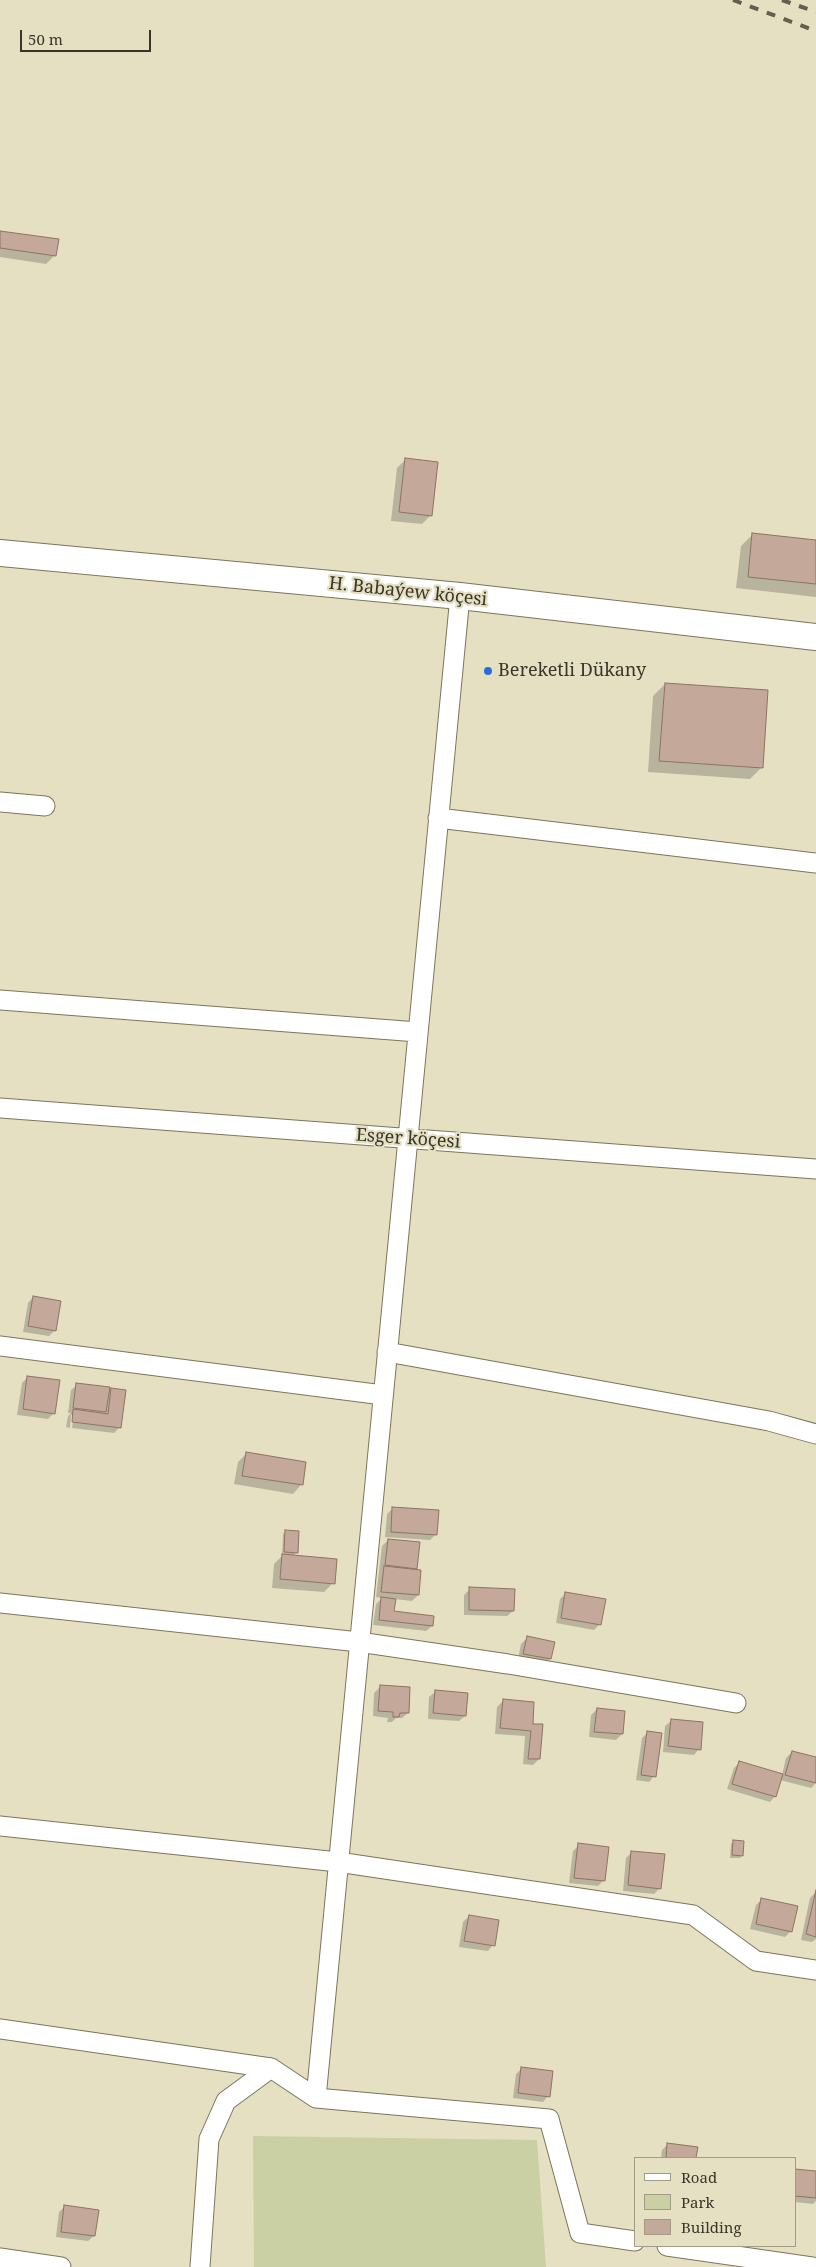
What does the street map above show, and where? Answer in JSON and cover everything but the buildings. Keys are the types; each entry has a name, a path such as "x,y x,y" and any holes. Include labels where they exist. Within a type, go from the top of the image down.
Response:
{"street":[{"name":"H. Babaýew köçesi","path":"0,553 460,596 816,637"},
{"path":"316,2098 460,596"},
{"path":"0,802 45,806"},
{"path":"438,818 816,863"},
{"path":"0,1000 418,1032"},
{"name":"Esger köçesi","path":"0,1108 816,1169"},
{"path":"0,1346 383,1395"},
{"path":"387,1352 769,1421 816,1434"},
{"path":"0,1603 359,1642 508,1664 736,1703"},
{"path":"0,1826 338,1862 693,1915 756,1961 816,1970"},
{"path":"0,2029 271,2068 316,2098 549,2119 580,2233 634,2241"},
{"path":"200,2267 209,2139 226,2101 271,2068"},
{"path":"674,2247 812,2267"},
{"path":"0,2258 61,2267"}],"green space":[{"path":"253,2136 537,2140 546,2267 254,2267"}],"railway":[{"path":"733,0 816,31"},
{"path":"782,0 816,12"}],"place":[{"name":"Bereketli Dükany","path":"488,671"}]}
